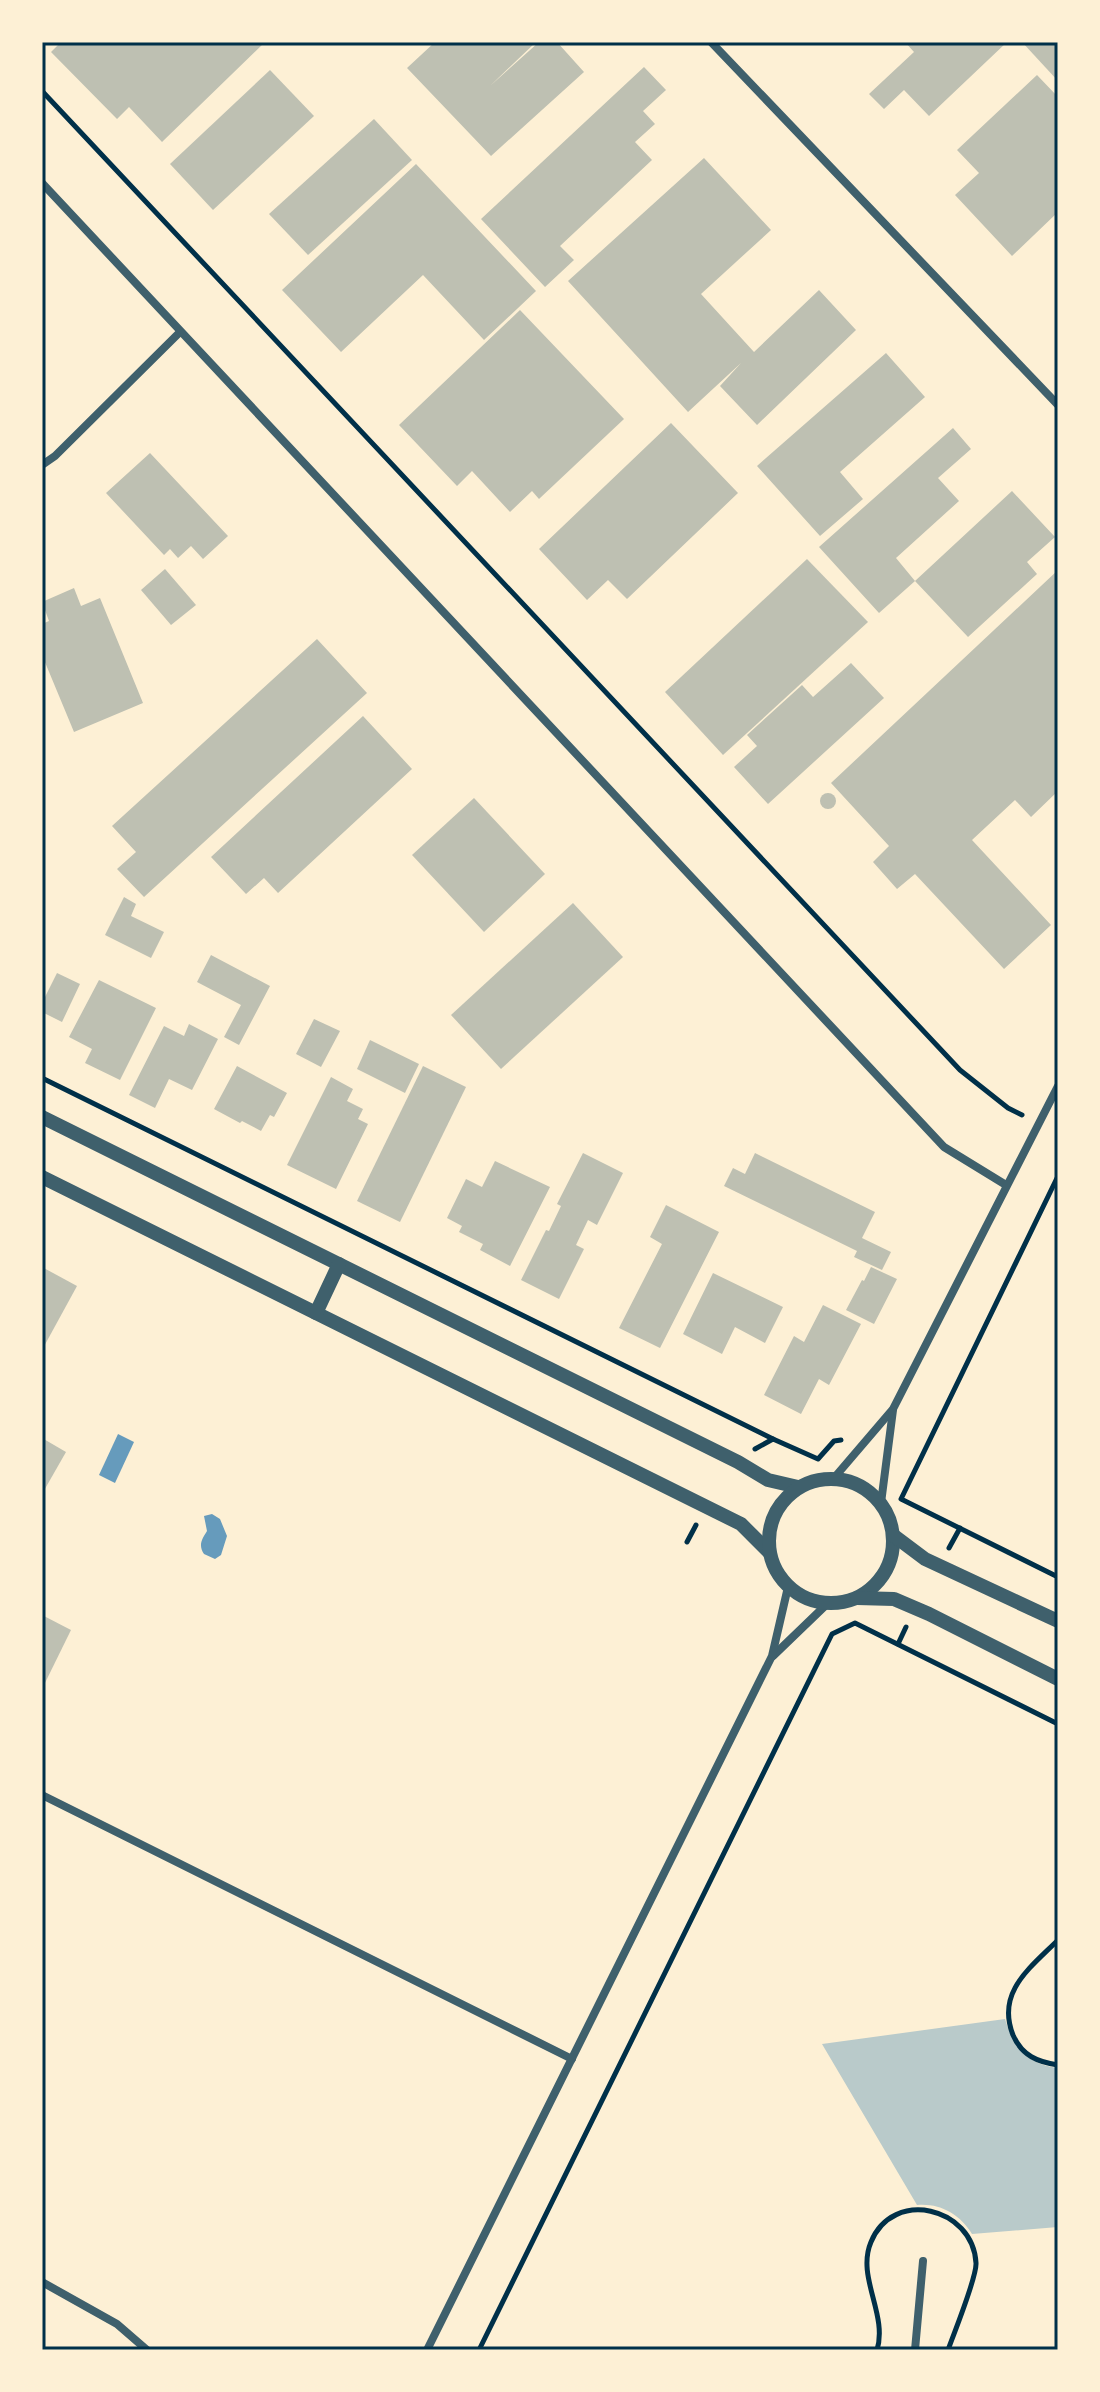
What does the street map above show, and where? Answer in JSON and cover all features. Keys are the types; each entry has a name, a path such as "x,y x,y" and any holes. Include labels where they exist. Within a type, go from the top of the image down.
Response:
{"street":[{"path":"711,42 1058,405"},
{"path":"42,183 944,1147 1006,1185"},
{"path":"42,465 55,456 180,332"},
{"path":"834,1478 893,1409 1058,1086"},
{"path":"42,1117 738,1462 768,1480 798,1487"},
{"path":"42,1177 741,1524 769,1552"},
{"path":"316,1313 339,1264"},
{"path":"881,1503 893,1409"},
{"path":"857,1598 873,1587 885,1572 892,1554 893,1535 889,1518 881,1503 868,1490 852,1481 834,1478 815,1480 798,1487 783,1499 773,1515 768,1533 769,1552 779,1577 788,1587 807,1599 827,1604 857,1598 894,1599 1058,1679"},
{"path":"893,1535 925,1559 1058,1621"},
{"path":"427,2350 772,1656 788,1587"},
{"path":"772,1656 827,1604"},
{"path":"42,1795 572,2059"},
{"path":"915,2350 923,2261"},
{"path":"42,2282 117,2324 147,2350"}],"path":[{"path":"42,91 960,1070 1008,1108 1039,1125"},
{"path":"42,1078 773,1439"},
{"path":"1058,1176 901,1499 1058,1577"},
{"path":"479,2350 832,1634 855,1623 1058,1724"},
{"path":"1058,1940 1026,1972 1008,2005 1012,2033 1019,2047 1037,2061 1058,2065"}],"shaded area":[{"path":"1005,2019 1023,2053 1037,2063 1058,2068 1058,2227 972,2234 949,2211 917,2205 822,2044"}],"water":[{"path":"118,1434 134,1442 115,1483 99,1475"},
{"path":"212,1514 220,1519 227,1536 221,1555 215,1559 204,1554 201,1545 207,1531 204,1516"}],"building":[{"path":"61,42 265,42 162,142 129,107 117,119 51,52"},
{"path":"435,42 536,42 490,86 539,42 557,42 584,72 491,156 407,68"},
{"path":"905,42 1007,42 929,116 904,90 884,109 869,94 914,52"},
{"path":"1022,42 1058,42 1058,81"},
{"path":"644,67 666,90 643,111 655,124 635,142 652,160 560,246 574,260 545,287 481,219"},
{"path":"270,70 314,116 213,210 170,164"},
{"path":"1037,75 1058,97 1058,212 1012,256 955,195 979,173 957,150"},
{"path":"374,119 412,160 308,255 269,214"},
{"path":"704,158 771,230 701,294 754,352 819,290 856,330 757,425 720,386 741,363 688,412 568,281"},
{"path":"416,164 536,291 484,340 423,275 341,352 282,290"},
{"path":"520,310 624,419 539,499 532,491 510,512 472,471 457,486 399,425"},
{"path":"886,353 925,397 840,472 863,499 820,536 757,466"},
{"path":"671,423 738,493 627,599 608,580 587,600 539,549"},
{"path":"953,428 971,449 938,478 959,501 896,558 915,581 879,613 819,547"},
{"path":"150,453 228,536 203,559 191,546 178,558 170,549 164,555 106,493"},
{"path":"1012,491 1055,537 1027,562 1037,574 968,637 915,581"},
{"path":"807,559 868,622 723,755 665,692"},
{"path":"165,569 196,605 171,625 141,590"},
{"path":"1058,570 1058,791 1031,817 1015,800 972,840 1051,925 1004,969 915,874 897,889 873,862 889,846 831,783"},
{"path":"74,588 81,606 100,598 143,703 74,732 42,655 42,624 49,621 42,602"},
{"path":"317,639 367,693 144,897 117,869 136,852 112,826"},
{"path":"851,663 884,698 768,804 734,767 757,746 747,735 802,685 813,697"},
{"path":"363,716 412,769 278,893 264,878 246,894 211,857"},
{"path":"828,793 834,795 834,807 828,809 822,807 820,801 822,795"},
{"path":"474,798 545,874 484,932 412,855"},
{"path":"124,897 136,904 131,916 164,932 151,958 105,935"},
{"path":"573,903 623,957 501,1069 451,1015"},
{"path":"211,955 270,986 239,1045 224,1037 241,1005 197,982"},
{"path":"57,973 80,984 62,1022 42,1012 42,1003"},
{"path":"99,980 156,1008 120,1080 85,1063 92,1049 69,1037"},
{"path":"314,1019 340,1031 321,1067 296,1054"},
{"path":"189,1024 218,1039 192,1090 169,1079 155,1108 129,1095 164,1026 184,1036"},
{"path":"370,1040 419,1064 405,1093 357,1069"},
{"path":"237,1066 287,1093 274,1117 270,1115 261,1131 214,1109"},
{"path":"423,1066 466,1087 400,1222 357,1201"},
{"path":"331,1077 353,1089 347,1101 363,1109 358,1119 368,1124 336,1189 287,1165"},
{"path":"583,1153 623,1173 597,1225 588,1220 576,1245 584,1249 559,1299 521,1280 546,1230 549,1231 561,1206 557,1204"},
{"path":"755,1153 875,1212 862,1238 891,1252 882,1270 854,1257 857,1251 724,1186 733,1168 745,1174"},
{"path":"495,1161 550,1187 510,1266 480,1250 483,1244 459,1232 462,1226 447,1218 466,1179 482,1187"},
{"path":"666,1205 719,1232 660,1348 619,1328 662,1244 650,1237"},
{"path":"42,1267 77,1286 42,1350"},
{"path":"871,1267 897,1279 874,1324 846,1310"},
{"path":"713,1273 783,1307 765,1343 735,1327 722,1354 683,1334"},
{"path":"823,1305 861,1324 829,1385 819,1379 801,1414 764,1395 794,1336 804,1342"},
{"path":"42,1438 66,1452 42,1494"},
{"path":"42,1615 71,1630 42,1689"}]}
